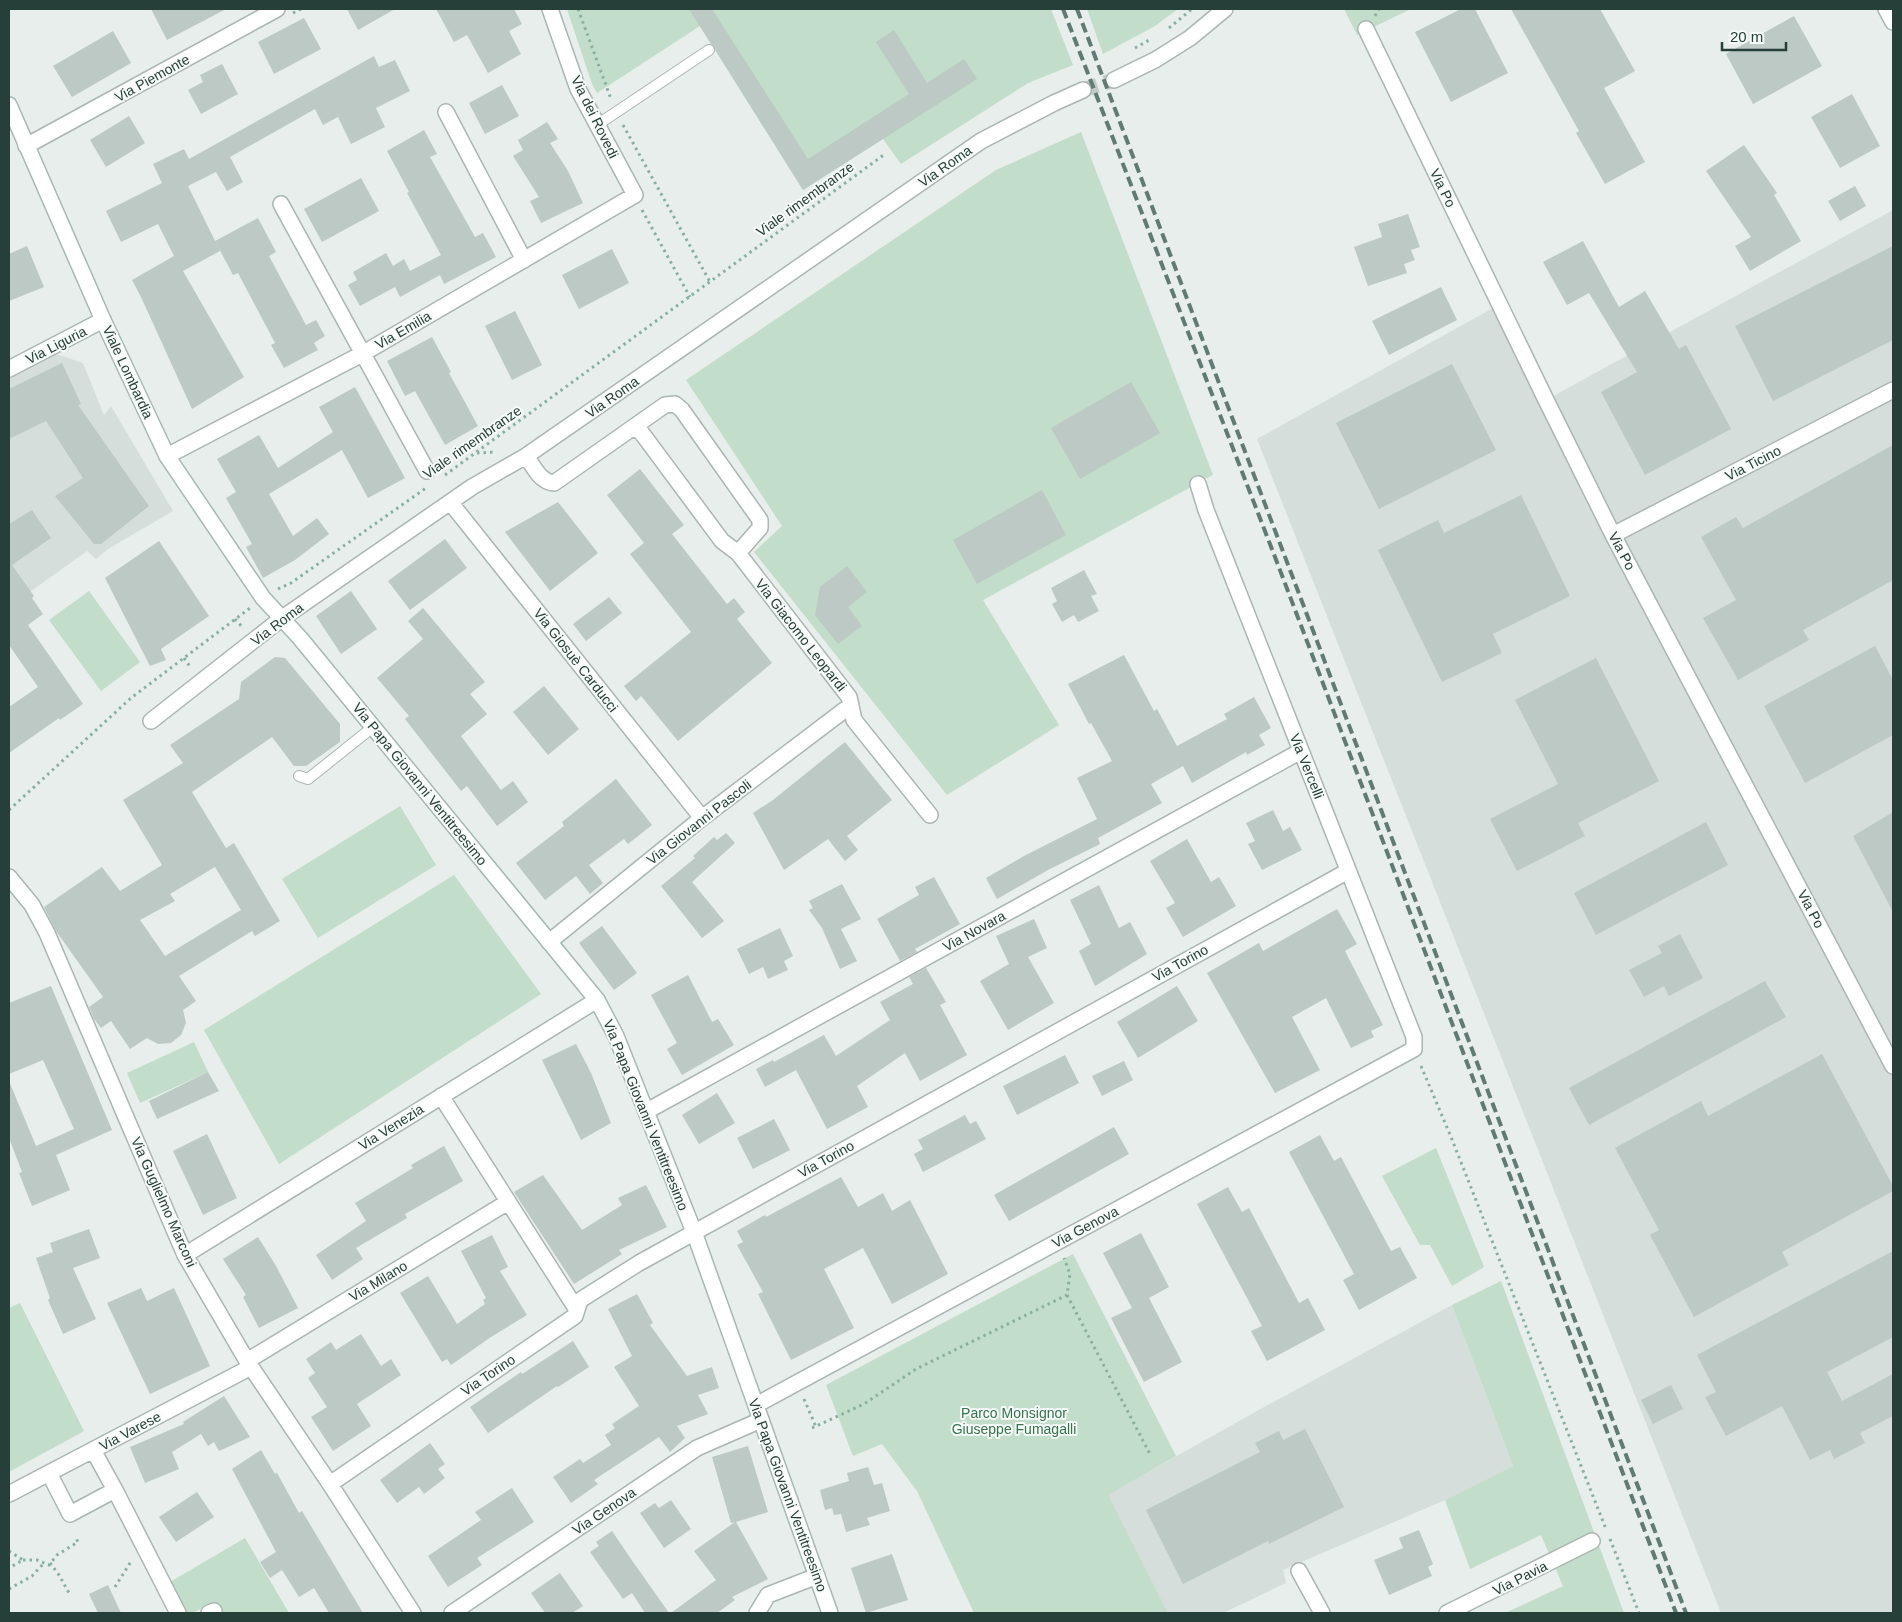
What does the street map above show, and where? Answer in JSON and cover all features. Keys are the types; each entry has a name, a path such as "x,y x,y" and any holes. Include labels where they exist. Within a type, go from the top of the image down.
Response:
{"street":[{"name":"Via Piemonte","path":"26,146 278,9"},
{"name":"Via dei Rovedi","path":"550,9 578,89 634,195"},
{"path":"1114,80 1154,60 1190,38 1225,9"},
{"path":"1886,9 1893,22"},
{"name":"Via Po","path":"1366,29 1613,535 1893,1066"},
{"name":"Via Roma","path":"152,720 281,619 450,502 526,456 981,142 1054,103 1083,90"},
{"name":"Viale Lombardia","path":"9,105 103,320 167,456 263,598 281,619"},
{"path":"446,112 524,260"},
{"name":"Via Emilia","path":"167,456 362,354 634,195"},
{"path":"281,204 430,477"},
{"name":"Via Liguria","path":"9,369 103,320"},
{"name":"Via Ticino","path":"1613,535 1893,390"},
{"path":"526,456 541,478 546,482 554,483 665,404 675,404 682,410 760,520 760,528 738,553"},
{"name":"Via Giacomo Leopardi","path":"633,428 641,432 722,541 738,553 849,698 854,720 930,815"},
{"name":"Via Vercelli","path":"1198,484 1206,510 1414,1037 1414,1049"},
{"name":"Via Giosuè Carducci","path":"450,502 702,818"},
{"name":"Via Papa Giovanni Ventitreesimo","path":"281,619 300,638 597,1000 616,1036 694,1232 830,1613"},
{"name":"Via Giovanni Pascoli","path":"550,942 702,818 850,705"},
{"name":"Via Novara","path":"647,1111 1301,751"},
{"name":"Via Torino","path":"330,1484 575,1316 582,1299 639,1263 1348,870"},
{"name":"Via Guglielmo Marconi","path":"9,877 32,905 47,934 185,1255 249,1364 330,1484 413,1613"},
{"name":"Via Venezia","path":"185,1255 597,1000"},
{"name":"Via Genova","path":"756,1405 1414,1049"},
{"path":"441,1096 577,1310"},
{"name":"Via Milano","path":"249,1364 508,1202"},
{"name":"Via Varese","path":"9,1494 249,1364"},
{"name":"Via Genova","path":"452,1613 696,1448 761,1420"},
{"path":"93,1450 178,1613"},
{"path":"49,1473 70,1514 115,1490"},
{"name":"Via Pavia","path":"1447,1613 1592,1541"},
{"path":"1299,1571 1322,1613"},
{"path":"757,1613 768,1595 817,1576"}],"lane":[{"path":"597,125 709,50"},
{"path":"299,776 308,778 373,727"}],"path":[{"path":"578,9 616,112 710,282"},
{"path":"1164,32 1192,9"},
{"path":"1130,50 1155,36"},
{"name":"Viale rimembranze","path":"441,478 885,154"},
{"path":"634,195 690,297"},
{"name":"Viale rimembranze","path":"9,810 132,698 263,598 291,583 430,477"},
{"path":"1414,1049 1451,1136 1639,1613"},
{"path":"1058,1241 1070,1274 1067,1295 1151,1456"},
{"path":"796,1383 814,1428 864,1404 916,1369 1067,1295"},
{"path":"9,1568 23,1560 37,1560 49,1564 57,1555 78,1542 76,1538"},
{"path":"115,1587 143,1544"},
{"path":"9,1551 23,1560"},
{"path":"9,1589 32,1576 44,1563"},
{"path":"50,1563 69,1593"}],"shaded area":[{"path":"1893,210 1893,1613 1721,1613 1257,439 1493,308 1546,400"},
{"path":"56,354 83,363 104,415 111,406 173,511 108,549 96,559 87,551 9,607 9,379"},
{"path":"1452,1305 1513,1466 1445,1500 1283,1570 1286,1583 1223,1613 1168,1613 1107,1495"}],"green space":[{"path":"567,9 1051,9 1073,65 1028,83 901,164 883,139 803,190 700,26 597,93 592,84"},
{"path":"1087,9 1178,9 1155,26 1103,54"},
{"path":"1344,9 1411,9 1357,35"},
{"path":"1081,132 1213,475 983,600 1059,725 947,795 754,552 782,526 686,380 996,170"},
{"path":"89,591 140,662 101,691 49,620"},
{"path":"400,806 436,865 318,938 282,879"},
{"path":"454,875 541,994 279,1164 204,1030"},
{"path":"194,1042 208,1072 140,1103 127,1073"},
{"path":"1436,1148 1484,1267 1452,1286 1430,1245 1420,1245 1382,1176"},
{"name":"Parco Monsignor Giuseppe Fumagalli","path":"1073,1254 1176,1456 1108,1495 1168,1613 974,1613 917,1491 882,1444 853,1456 826,1385"},
{"path":"1501,1281 1624,1613 1505,1613 1563,1586 1541,1535 1470,1569 1445,1500 1513,1466 1452,1305"},
{"path":"20,1303 84,1431 9,1472 9,1308"},
{"path":"245,1538 289,1613 221,1613 215,1602 192,1613 186,1613 170,1582"}],"building":[{"path":"151,9 226,9 167,40"},
{"path":"347,9 395,9 358,30"},
{"path":"436,9 514,9 522,24 509,31 521,54 488,73 467,35 454,42"},
{"path":"689,9 712,9 808,159 909,94 876,42 894,30 927,83 964,59 977,79 803,190 715,47 711,44"},
{"path":"1461,9 1475,9 1508,73 1451,102 1415,32"},
{"path":"1511,9 1600,9 1635,71 1604,88 1645,162 1605,184 1576,133 1579,131"},
{"path":"1794,16 1822,66 1753,104 1726,54"},
{"path":"304,18 321,49 274,74 258,42"},
{"path":"113,31 131,63 72,97 53,66"},
{"path":"374,56 379,67 395,60 410,91 376,108 385,127 351,144 338,117 323,125 315,109 230,157 243,182 227,191 216,172 188,186 220,251 183,271 244,377 192,409 132,280 174,256 158,224 121,242 106,211 162,183 153,164 184,149 189,159"},
{"path":"222,64 238,94 201,114 188,90 203,82 200,75"},
{"path":"502,85 519,116 485,134 469,103"},
{"path":"1852,94 1880,146 1840,168 1811,117"},
{"path":"129,116 145,143 106,167 90,140"},
{"path":"547,122 558,139 550,143 568,171 583,203 541,223 530,201 539,197 513,156 523,150 518,140"},
{"path":"424,130 437,154 430,157 475,237 483,233 496,257 444,284 440,275 400,297 395,287 360,306 348,285 357,280 353,272 386,253 393,266 404,259 410,271 441,255 407,193 409,192 387,151"},
{"path":"1744,145 1777,193 1774,195 1801,241 1750,271 1735,246 1751,237 1706,171"},
{"path":"361,178 379,211 322,242 304,209"},
{"path":"1855,186 1866,206 1840,221 1828,201"},
{"path":"1408,214 1420,247 1411,250 1415,260 1404,264 1407,273 1368,286 1354,247 1382,237 1378,224"},
{"path":"258,218 276,252 269,256 306,325 316,320 325,336 314,343 318,350 284,368 271,345 275,343 238,273 233,275 215,241"},
{"path":"1583,241 1619,307 1645,291 1679,349 1686,345 1731,429 1645,475 1601,392 1637,372 1589,293 1567,305 1543,262"},
{"path":"27,246 44,287 9,301 9,254"},
{"path":"1893,246 1893,340 1773,401 1735,326"},
{"path":"612,249 629,283 579,309 562,275"},
{"path":"1441,287 1457,320 1389,355 1372,321"},
{"path":"515,311 542,365 512,380 485,326"},
{"path":"432,337 478,426 445,445 415,391 405,396 387,361"},
{"path":"62,363 81,404 78,405 149,506 101,544 94,544 55,496 83,478 46,421 9,439 9,389"},
{"path":"1452,364 1496,450 1379,509 1336,423"},
{"path":"1131,382 1160,433 1080,479 1051,428"},
{"path":"355,387 405,478 368,498 342,450 269,494 293,536 317,518 329,534 295,560 263,578 246,547 252,544 226,498 236,492 217,459 259,435 278,468 333,432 319,407"},
{"path":"1893,445 1893,580 1803,630 1809,640 1738,680 1703,618 1736,600 1701,537 1736,517 1743,528"},
{"path":"640,469 684,525 672,534 727,604 734,598 745,612 737,619 772,663 678,741 641,696 636,701 624,686 691,632 630,554 644,543 607,495"},
{"path":"1042,490 1066,535 977,584 953,540"},
{"path":"1521,495 1570,596 1493,634 1502,653 1442,682 1378,550 1438,520 1444,533"},
{"path":"558,502 598,553 550,591 505,532"},
{"path":"32,510 51,538 12,565 34,596 32,598 43,614 28,625 83,704 60,720 59,718 9,753 9,707 38,687 9,645 9,524"},
{"path":"445,539 467,568 410,610 388,581"},
{"path":"159,541 209,616 161,649 166,660 150,666 105,578"},
{"path":"847,566 867,592 848,607 862,626 838,644 815,615 820,587"},
{"path":"1084,570 1097,594 1091,596 1099,611 1078,622 1074,615 1062,622 1052,604 1057,601 1051,588"},
{"path":"351,591 377,629 341,654 316,616"},
{"path":"609,597 622,613 586,641 573,624"},
{"path":"423,608 485,682 470,694 487,714 461,736 501,790 513,781 528,802 497,826 467,786 461,791 405,719 409,716 377,678 423,639 408,621"},
{"path":"1875,646 1893,680 1893,735 1805,783 1764,706"},
{"path":"1124,655 1154,711 1157,709 1177,746 1227,719 1224,714 1254,697 1271,728 1259,735 1265,745 1247,755 1246,752 1192,783 1183,766 1151,784 1162,803 1098,838 1100,844 1048,870 997,899 986,878 1024,856 1097,819 1077,778 1112,761 1091,723 1089,724 1068,684"},
{"path":"275,657 285,658 340,724 340,742 306,766 294,766 272,737 192,792 226,848 234,843 280,921 255,936 252,931 179,976 196,1001 183,1010 186,1023 181,1035 171,1043 158,1044 147,1038 130,1049 111,1021 101,1028 94,1019 89,1007 103,997 56,931 44,907 102,867 120,891 162,865 123,800 183,763 170,745 239,699 241,682","holes":["215,867 241,910 165,956 140,920 175,901 170,894"]},
{"path":"1596,658 1659,781 1578,823 1585,836 1517,871 1490,819 1558,784 1515,700"},
{"path":"544,686 579,729 548,755 513,712"},
{"path":"845,742 892,800 847,836 858,850 845,861 828,839 784,870 753,813 773,800"},
{"path":"616,779 652,825 628,844 624,839 589,865 603,883 590,894 576,876 545,900 516,863 564,826 562,822"},
{"path":"1273,810 1283,831 1290,827 1302,850 1262,870 1248,844 1255,841 1246,823"},
{"path":"1893,812 1893,912 1853,836"},
{"path":"1706,822 1728,865 1596,935 1574,893"},
{"path":"726,833 735,843 692,882 724,921 702,938 661,886 695,858 693,856 714,837 717,840"},
{"path":"1187,839 1211,882 1219,877 1236,906 1183,937 1166,908 1175,903 1150,861"},
{"path":"934,877 960,924 915,949 917,952 900,961 877,919 919,895 915,887"},
{"path":"842,884 861,919 841,929 857,961 840,969 822,928 809,910 813,908 809,901"},
{"path":"1099,885 1119,928 1130,922 1147,954 1095,986 1079,951 1091,944 1070,900"},
{"path":"1337,909 1357,944 1345,951 1383,1025 1371,1031 1374,1037 1351,1048 1326,998 1292,1017 1320,1070 1275,1093 1207,973 1259,943 1263,951"},
{"path":"1034,919 1047,948 1028,957 1054,1003 1008,1030 980,981 1009,964 996,936"},
{"path":"602,926 637,973 614,990 579,943"},
{"path":"780,928 793,956 784,961 788,970 768,979 763,967 749,974 737,949"},
{"path":"1680,934 1703,978 1669,996 1664,986 1644,997 1629,970 1662,953 1658,946"},
{"path":"926,968 946,1002 940,1005 967,1055 920,1081 905,1053 857,1086 868,1107 827,1129 796,1070 765,1087 756,1069 773,1060 774,1062 824,1035 836,1056 890,1020 880,1002 913,984 909,977"},
{"path":"688,975 712,1022 718,1019 734,1045 682,1075 667,1049 677,1043 651,995"},
{"path":"1765,981 1786,1017 1589,1125 1569,1088"},
{"path":"51,986 112,1130 56,1155 70,1190 32,1206 19,1173 22,1172 9,1138 9,1081 36,1146 74,1129 43,1060 9,1074 9,1003"},
{"path":"1177,986 1198,1021 1138,1058 1117,1022"},
{"path":"576,1044 591,1073 611,1123 581,1140 542,1060"},
{"path":"1822,1054 1893,1186 1893,1191 1782,1252 1789,1265 1694,1317 1650,1235 1659,1230 1615,1148 1701,1101 1708,1116"},
{"path":"1065,1055 1079,1083 1017,1115 1003,1086"},
{"path":"1124,1061 1133,1080 1102,1096 1092,1076"},
{"path":"208,1072 219,1091 157,1119 149,1101"},
{"path":"717,1093 735,1123 699,1144 682,1115"},
{"path":"965,1115 970,1124 976,1121 986,1139 923,1172 914,1154 923,1149 918,1140"},
{"path":"774,1119 790,1150 753,1169 737,1138"},
{"path":"1114,1127 1129,1154 1009,1221 994,1195"},
{"path":"207,1134 237,1198 203,1215 173,1151"},
{"path":"1320,1135 1334,1161 1341,1157 1391,1251 1400,1247 1417,1278 1359,1310 1343,1280 1354,1274 1289,1152"},
{"path":"444,1146 463,1181 405,1214 407,1218 356,1248 363,1259 332,1280 316,1255 366,1221 355,1203 413,1168 411,1165"},
{"path":"543,1175 582,1230 622,1205 618,1198 646,1185 667,1227 619,1250 622,1254 574,1284 514,1192"},
{"path":"841,1177 858,1207 883,1193 892,1211 910,1200 948,1274 892,1304 863,1248 824,1269 854,1328 791,1360 758,1294 763,1292 737,1245 743,1242 737,1231"},
{"path":"1228,1187 1242,1212 1249,1208 1299,1303 1308,1298 1325,1330 1267,1361 1251,1331 1262,1326 1197,1204"},
{"path":"89,1229 100,1258 73,1268 96,1319 63,1334 48,1300 50,1298 36,1258 53,1252 50,1243"},
{"path":"1141,1233 1169,1287 1149,1298 1182,1362 1144,1382 1111,1318 1132,1308 1103,1253"},
{"path":"492,1235 508,1267 500,1271 527,1315 451,1365 447,1359 442,1362 400,1293 428,1276 457,1324 485,1304 483,1300 486,1298 461,1251"},
{"path":"258,1237 298,1308 259,1328 243,1297 246,1295 223,1259"},
{"path":"1893,1251 1893,1337 1827,1372 1842,1401 1893,1374 1893,1416 1860,1433 1865,1443 1834,1459 1830,1450 1810,1460 1782,1406 1726,1436 1705,1397 1716,1392 1697,1355"},
{"path":"141,1288 147,1301 174,1288 210,1366 150,1394 107,1303"},
{"path":"637,1294 653,1323 650,1325 687,1376 712,1367 719,1388 698,1395 708,1414 677,1426 685,1438 670,1452 659,1437 594,1480 598,1484 571,1503 553,1477 580,1459 583,1463 611,1445 605,1435 615,1428 612,1424 639,1406 614,1367 632,1356 608,1309"},
{"path":"361,1334 381,1366 391,1359 401,1375 357,1404 371,1426 333,1451 311,1417 327,1407 308,1378 315,1373 306,1359 331,1342 336,1350"},
{"path":"573,1341 589,1367 557,1386 488,1433 470,1407 521,1372 522,1374"},
{"path":"1671,1385 1683,1409 1653,1424 1641,1400"},
{"path":"224,1396 250,1437 219,1451 214,1442 208,1446 201,1434 172,1452 179,1469 145,1483 130,1447 184,1424 183,1422"},
{"path":"1305,1429 1344,1507 1269,1544 1268,1541 1183,1584 1146,1510 1260,1452 1255,1443 1279,1431 1283,1440"},
{"path":"430,1443 445,1464 438,1469 445,1478 424,1494 419,1487 397,1503 380,1480"},
{"path":"748,1446 768,1512 736,1522 768,1579 732,1597 735,1600 717,1613 671,1613 716,1580 694,1551 735,1522 731,1523 712,1457"},
{"path":"261,1450 275,1474 277,1473 299,1513 302,1511 363,1613 329,1613 314,1588 299,1597 282,1570 270,1578 260,1562 276,1552 232,1469"},
{"path":"868,1467 874,1485 882,1483 890,1511 867,1518 870,1525 846,1532 841,1514 834,1515 832,1508 825,1510 820,1490 849,1481 847,1473"},
{"path":"512,1488 534,1522 477,1558 482,1565 448,1587 428,1556 481,1520 475,1512"},
{"path":"197,1492 214,1517 176,1542 159,1517"},
{"path":"671,1500 691,1529 664,1548 640,1513 655,1503 659,1508"},
{"path":"1419,1530 1433,1564 1428,1567 1432,1576 1389,1595 1374,1560 1403,1548 1399,1538"},
{"path":"612,1531 669,1613 645,1613 632,1593 623,1599 590,1552 599,1546 596,1542"},
{"path":"892,1554 908,1600 866,1613 851,1568"},
{"path":"560,1573 583,1606 572,1613 545,1613 531,1593"},
{"path":"108,1585 121,1613 98,1613 89,1594"}],"tunnel":[{"path":"1083,90 1114,80"}],"railway":[{"path":"1063,9 1275,557 1676,1613"},
{"path":"1077,9 1686,1613"}]}
